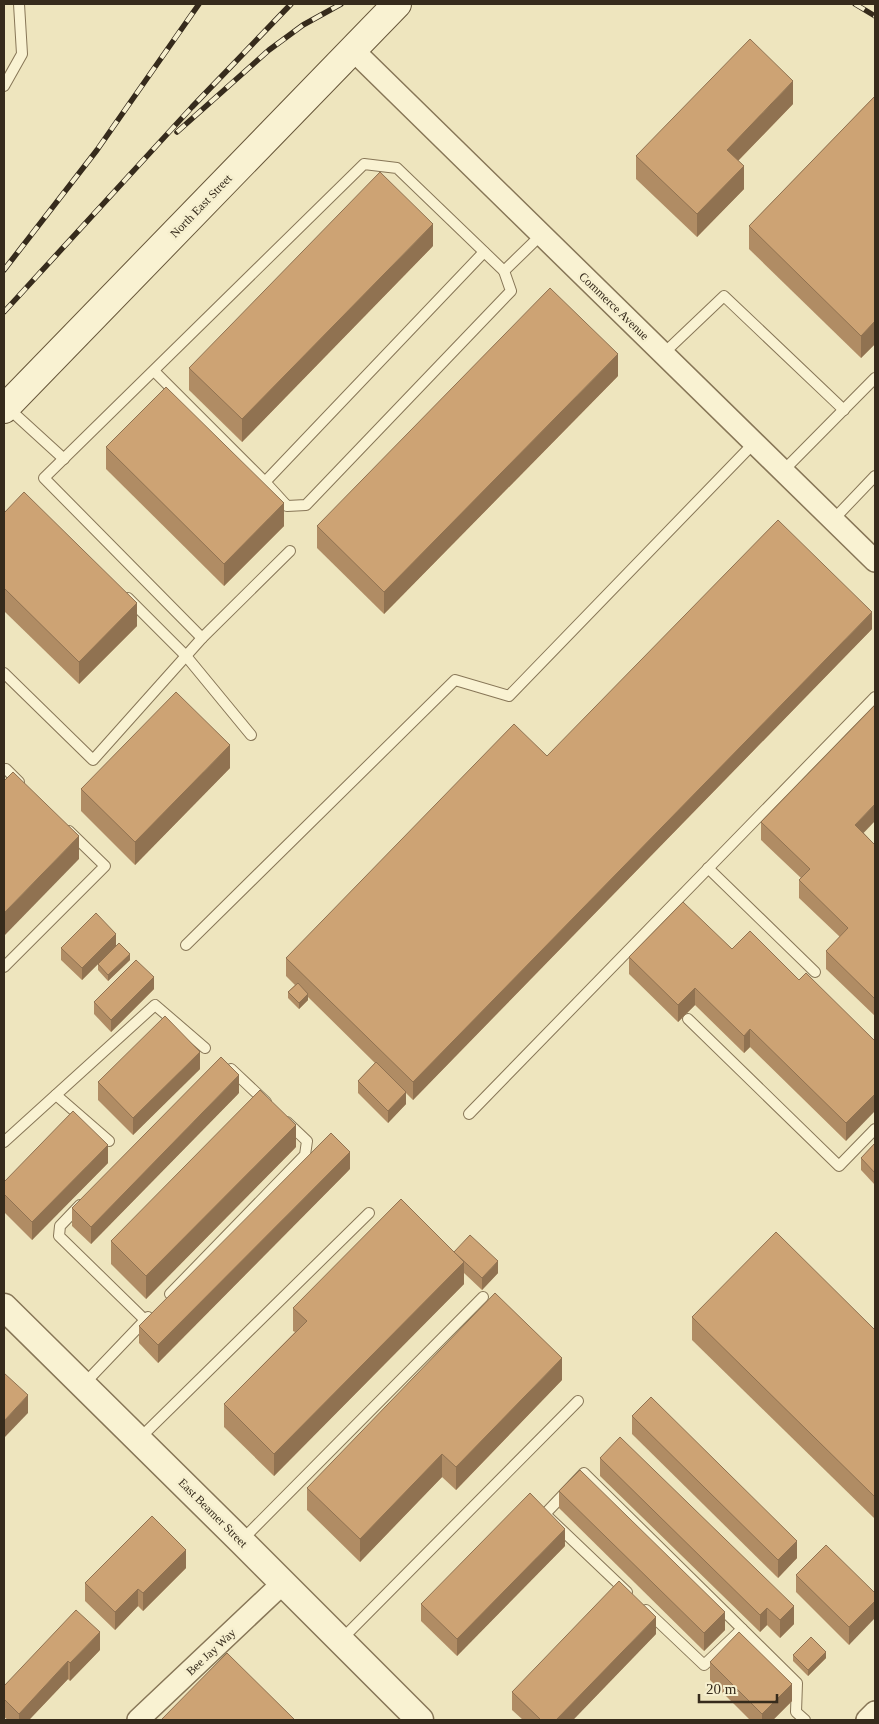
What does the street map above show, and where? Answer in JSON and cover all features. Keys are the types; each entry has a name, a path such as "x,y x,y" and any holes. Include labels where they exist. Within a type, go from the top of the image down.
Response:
{"main road":[{"name":"North East Street","path":"5,408 397,4"}],"street":[{"name":"Commerce Avenue","path":"352,50 875,561"},
{"name":"East Beamer Street","path":"4,1308 341,1641 412,1718"},
{"name":"Bee Jay Way","path":"138,1720 283,1583"},
{"path":"867,1720 875,1712"}],"lane":[{"path":"4,86 22,54 19,4"},
{"path":"154,371 287,506 306,505 511,291 504,271 398,168 364,164 44,478 202,638"},
{"path":"504,271 541,234"},
{"path":"264,482 484,252"},
{"path":"663,354 724,296 844,410"},
{"path":"783,471 875,378"},
{"path":"5,408 64,459"},
{"path":"186,945 455,680 509,696 754,443"},
{"path":"833,520 875,476"},
{"path":"4,673 93,760 202,638 290,551"},
{"path":"118,588 186,656 251,735"},
{"path":"469,1114 875,696"},
{"path":"4,769 27,790"},
{"path":"4,968 105,866 62,824"},
{"path":"708,868 815,972"},
{"path":"4,1142 155,1004 205,1048"},
{"path":"688,1019 839,1166 875,1129"},
{"path":"166,1299 306,1155 307,1141 230,1068 224,1066"},
{"path":"56,1095 109,1141"},
{"path":"83,1385 149,1317 59,1236 60,1226 87,1198"},
{"path":"138,1440 369,1214"},
{"path":"241,1541 483,1297"},
{"path":"341,1641 578,1401"},
{"path":"742,1629 704,1665 545,1514 584,1473 742,1629 797,1684 796,1712 805,1720"}],"building":[{"path":"750,39 793,81 727,150 744,166 697,214 636,156"},
{"path":"875,96 875,321 861,336 749,226"},
{"path":"380,172 433,224 242,419 189,368"},
{"path":"550,288 618,354 384,592 317,526"},
{"path":"166,387 284,503 224,564 106,447"},
{"path":"24,492 137,603 79,662 4,588 4,513"},
{"path":"778,520 872,612 413,1082 286,958 514,724 547,756"},
{"path":"176,692 230,745 135,842 81,789"},
{"path":"875,705 875,804 855,825 875,845 875,999 826,951 848,928 799,880 810,869 761,822"},
{"path":"13,772 79,836 4,913 4,781"},
{"path":"683,902 732,949 750,931 799,980 806,973 875,1041 875,1094 846,1123 750,1029 744,1036 695,988 678,1005 629,957"},
{"path":"96,913 116,934 82,968 61,948"},
{"path":"119,943 130,954 108,975 98,964"},
{"path":"136,960 154,977 111,1020 94,1002"},
{"path":"298,983 308,994 299,1003 288,992"},
{"path":"165,1016 200,1052 133,1118 98,1082"},
{"path":"221,1057 239,1075 91,1227 72,1208"},
{"path":"376,1062 406,1092 388,1111 358,1081"},
{"path":"260,1090 296,1125 146,1276 111,1241"},
{"path":"73,1111 108,1145 32,1222 4,1194 4,1182"},
{"path":"331,1133 350,1152 158,1345 139,1326"},
{"path":"875,1143 875,1173 861,1158"},
{"path":"401,1199 464,1262 274,1454 224,1404 307,1321 293,1308"},
{"path":"776,1232 875,1330 875,1497 692,1317"},
{"path":"470,1235 498,1261 482,1278 454,1252"},
{"path":"495,1293 562,1358 456,1467 442,1454 360,1539 307,1488"},
{"path":"4,1373 28,1395 4,1421"},
{"path":"651,1397 797,1541 778,1560 632,1416"},
{"path":"620,1437 794,1606 780,1620 767,1608 760,1615 600,1458"},
{"path":"580,1470 725,1612 704,1633 559,1491"},
{"path":"530,1493 565,1529 457,1639 421,1604"},
{"path":"152,1516 186,1550 143,1593 138,1589 115,1612 85,1583"},
{"path":"826,1545 875,1593 875,1601 849,1627 796,1575"},
{"path":"619,1581 656,1617 556,1720 541,1720 512,1692"},
{"path":"76,1610 100,1632 70,1663 68,1661 19,1714 4,1699 4,1686"},
{"path":"739,1632 792,1684 762,1714 710,1662"},
{"path":"811,1637 826,1652 808,1670 793,1655"},
{"path":"227,1653 295,1720 161,1720"}],"railway":[{"path":"4,270 97,150 199,4"},
{"path":"4,312 192,107 291,4"},
{"path":"177,132 269,50 303,25 341,4"},
{"path":"855,4 875,16"}]}
